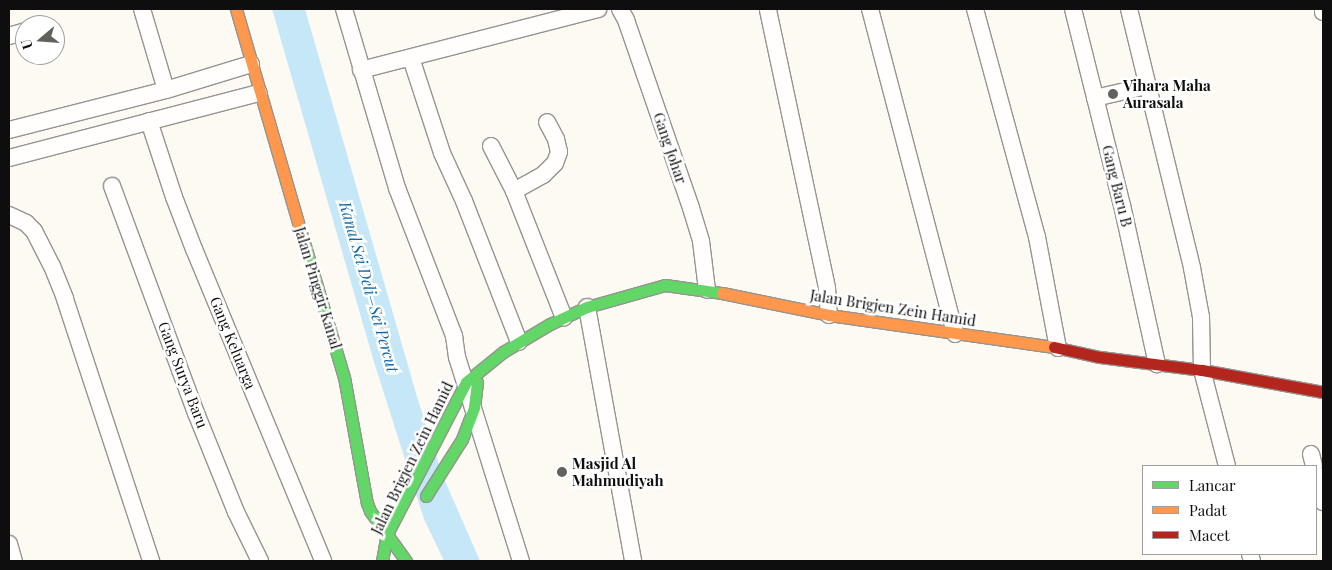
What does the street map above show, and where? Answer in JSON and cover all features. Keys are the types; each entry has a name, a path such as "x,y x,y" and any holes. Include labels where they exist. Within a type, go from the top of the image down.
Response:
{"main road":[{"name":"Jalan Pinggir Kanal","path":"236,9 259,93 344,378 367,503 370,511 399,539 406,561"},
{"name":"Jalan Brigjen Zein Hamid","path":"382,561 389,531 472,378 519,342 587,306 665,285 707,290 829,315 1202,370 1323,392"},
{"name":"Jalan Brigjen Zein Hamid","path":"419,507 462,439 474,407"},
{"name":"Jalan Brigjen Zein Hamid","path":"386,561 399,539"}],"street":[{"path":"142,9 166,90"},
{"path":"344,9 396,188 472,378 474,407 521,561"},
{"path":"361,70 598,9"},
{"path":"870,9 955,334"},
{"path":"975,9 1037,237 1058,348"},
{"name":"Gang Baru B","path":"1074,9 1122,205 1157,364"},
{"path":"1129,9 1197,290 1201,318 1202,370 1227,465"},
{"path":"768,10 827,288 829,315"},
{"name":"Gang Johar","path":"626,12 691,208 700,241 707,290"},
{"path":"411,58 442,152 464,201 519,342"},
{"path":"9,130 166,90 251,64"},
{"path":"1095,98 1147,86"},
{"path":"9,158 259,93"},
{"name":"Gang Keluarga","path":"149,121 188,232 323,561"},
{"path":"514,191 543,175 555,163 559,152 556,139 547,122"},
{"path":"490,146 514,191 564,318"},
{"name":"Gang Surya Baru","path":"112,186 196,413 236,512 260,561"},
{"path":"9,215 26,223 34,231 55,274 65,299 150,561"},
{"path":"587,306 633,561"},
{"path":"1317,478 1323,502"},
{"path":"9,544 14,561"}],"water":[{"name":"Kanal Sei Deli–Sei Percut","path":"272,9 305,9 418,400 442,474 480,561 444,561 424,519 374,362"}],"traffic: fast":[{"path":"303,239 344,377 367,503 370,511 406,561"},
{"path":"382,561 387,534 466,382 503,352 550,324 587,307 665,285 722,293"},
{"path":"426,496 462,439 474,407 477,382"}],"traffic: slow":[{"path":"236,9 303,239"},
{"path":"722,293 829,315 1054,347"}],"traffic: jam":[{"path":"1054,347 1100,357 1202,370 1323,392"}],"place":[{"name":"Vihara Maha Aurasala","path":"1113,94"},
{"name":"Masjid Al Mahmudiyah","path":"562,472"}]}
